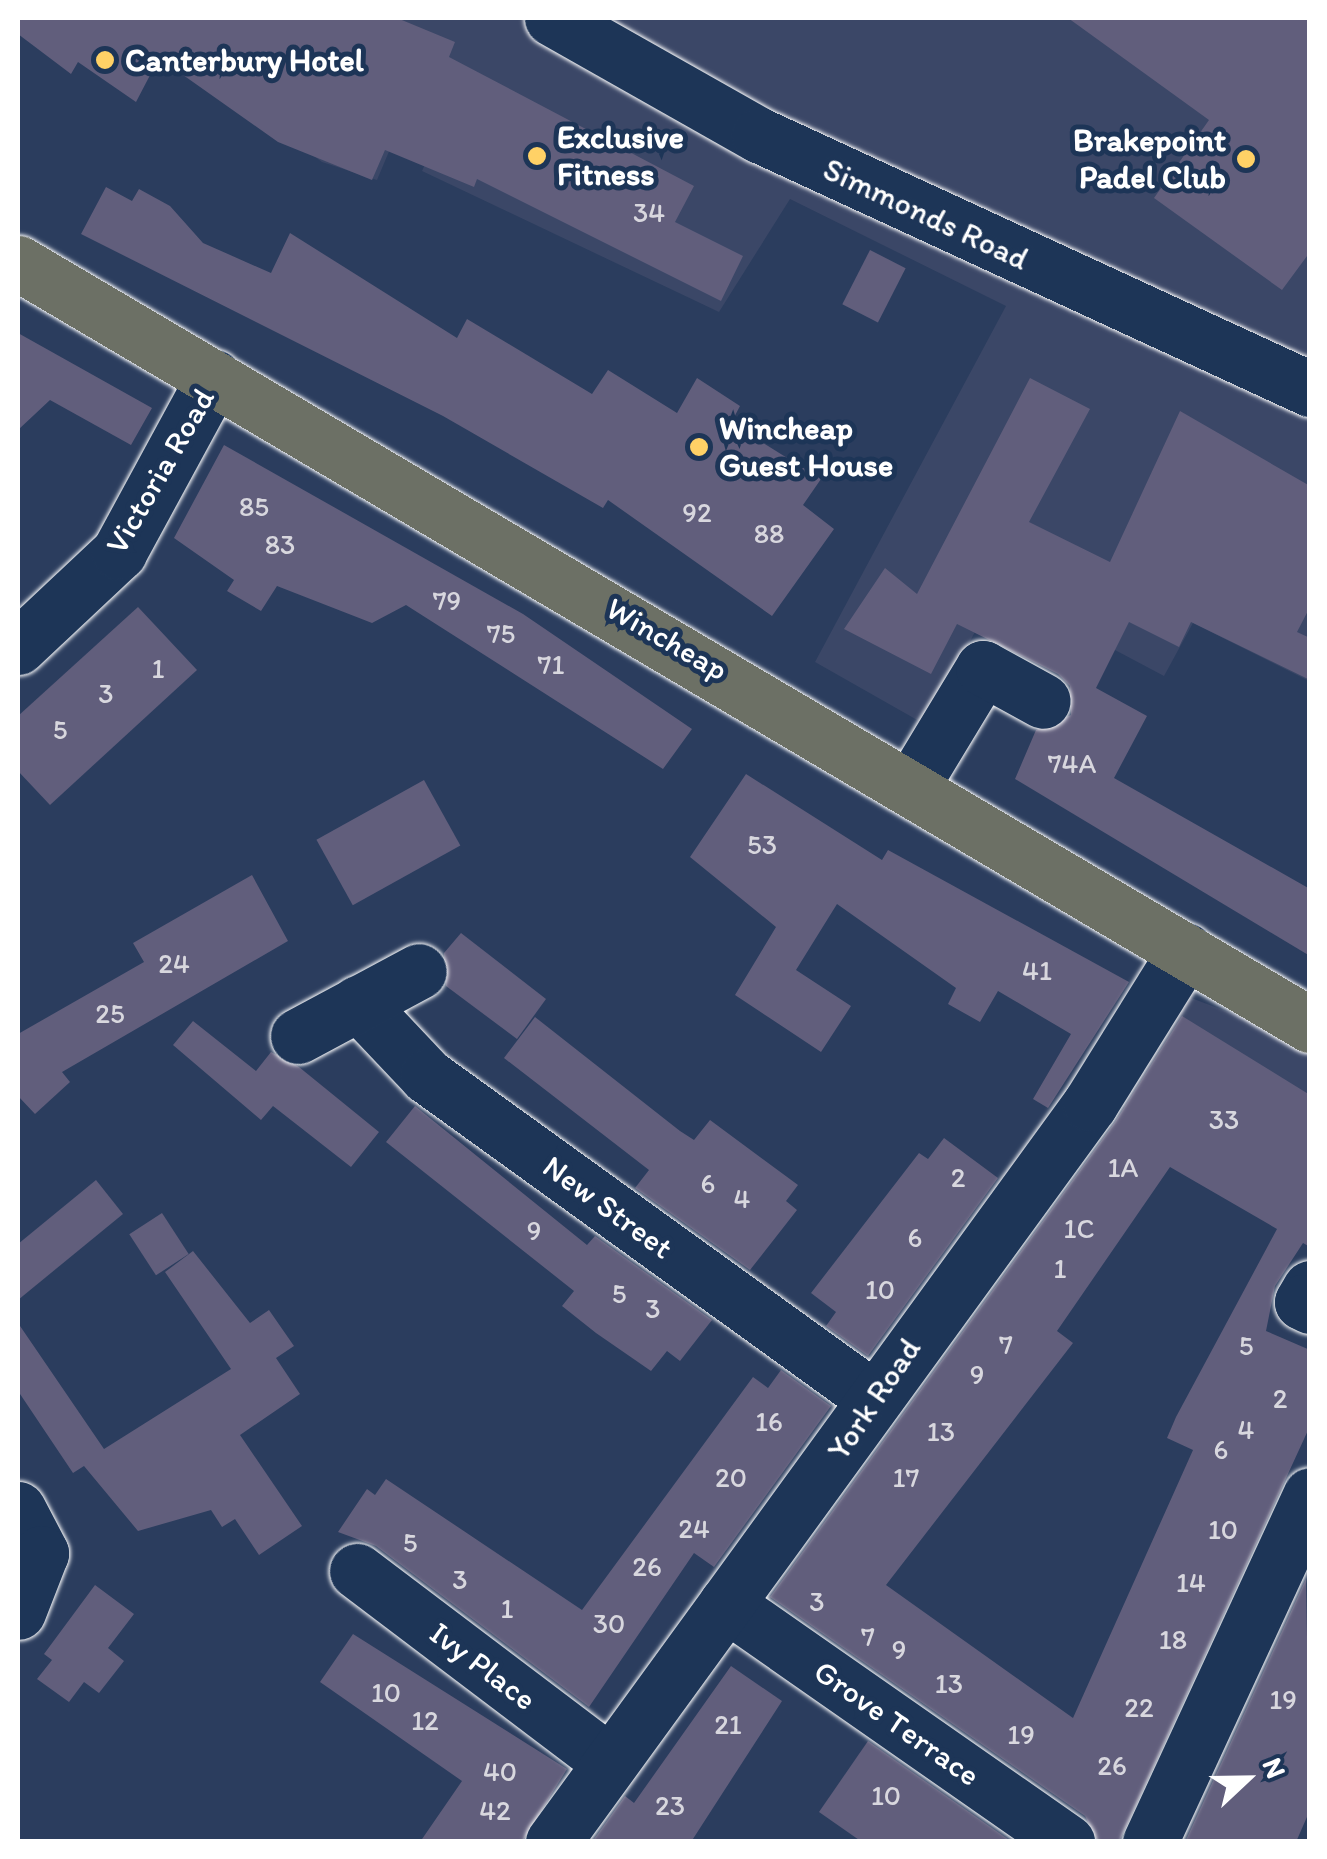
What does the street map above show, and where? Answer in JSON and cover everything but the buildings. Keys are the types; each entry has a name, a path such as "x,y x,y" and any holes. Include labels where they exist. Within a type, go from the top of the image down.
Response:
{"highway":[{"name":"Wincheap","path":"18,264 911,787 1028,866 1186,950 1310,1025"}],"street":[{"name":"Simmonds Road","path":"552,18 760,135 1310,390"},
{"name":"Victoria Road","path":"18,646 119,552 214,377"},
{"path":"911,787 982,668 1043,701"},
{"name":"York Road","path":"553,1842 872,1398 1090,1104 1186,950"},
{"path":"298,1036 418,970"},
{"name":"New Street","path":"358,1003 427,1076 872,1398"},
{"path":"1310,1288 1302,1302 1310,1306"},
{"path":"1150,1842 1310,1495"},
{"path":"18,1509 41,1554 18,1612"},
{"name":"Ivy Place","path":"358,1571 608,1761"},
{"name":"Grove Terrace","path":"726,1604 1067,1842"}],"shaded area":[{"path":"126,18 1309,18 1309,681 1193,623 1164,676 998,588 926,725 815,662 1006,306 790,199 719,312 422,171 437,137 401,123 377,180 322,162"},
{"path":"1173,991 1309,1043 1309,1242 1109,1096"}],"place":[{"name":"Canterbury Hotel","path":"105,60"},
{"name":"Exclusive Fitness","path":"537,156"},
{"name":"Brakepoint Padel Club","path":"1246,159"},
{"name":"Wincheap Guest House","path":"699,447"}]}
